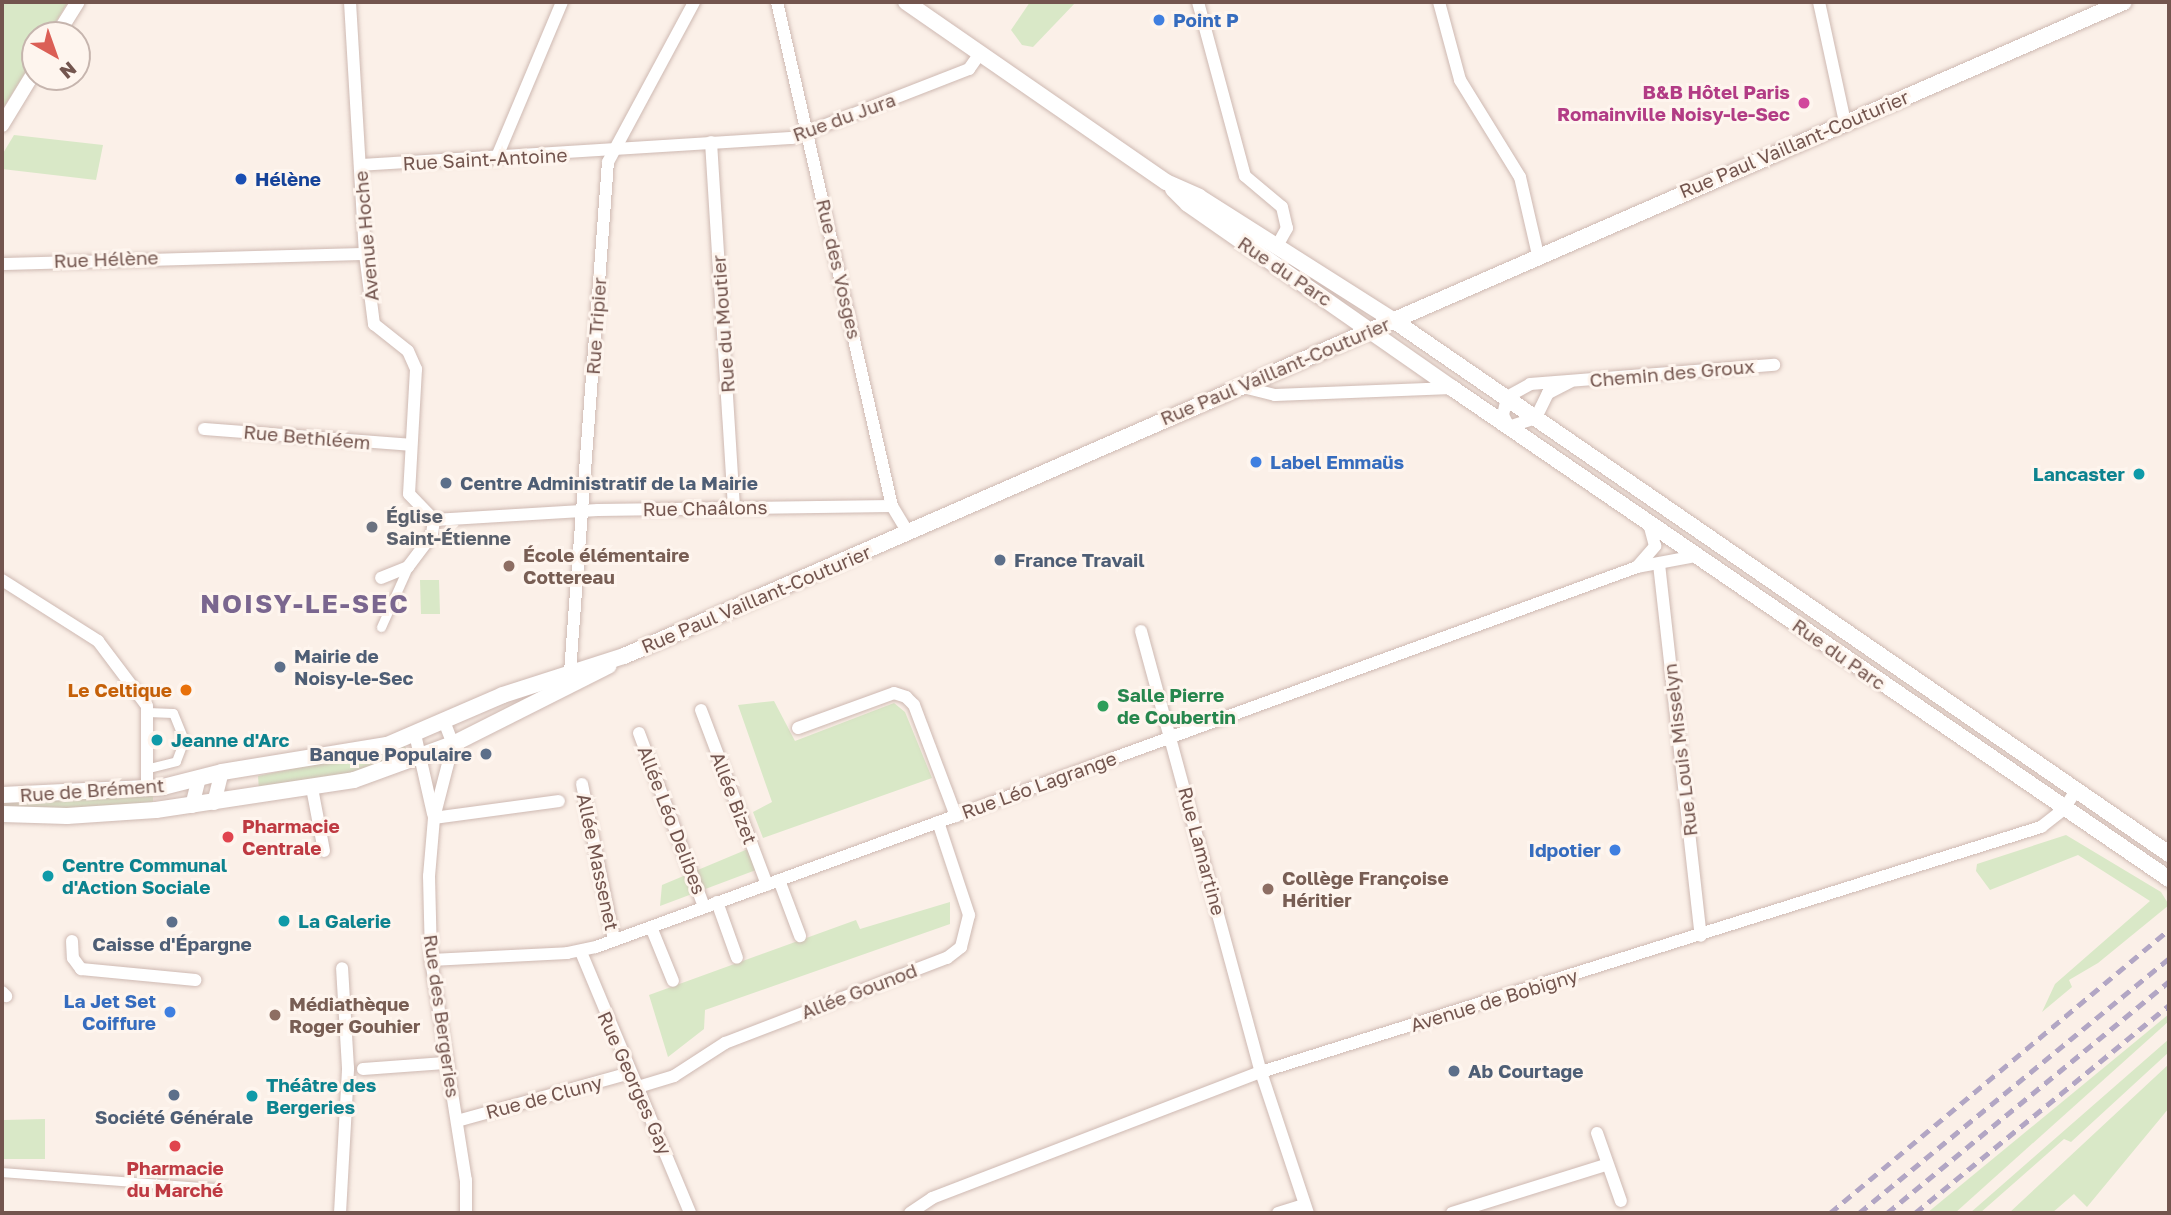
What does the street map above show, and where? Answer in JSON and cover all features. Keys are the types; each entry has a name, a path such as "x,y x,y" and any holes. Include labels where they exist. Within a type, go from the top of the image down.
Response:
{"main road":[{"name":"Rue du Parc","path":"906,2 1166,182 1188,204 1509,428 2063,810 2169,879"},
{"name":"Rue Paul Vaillant-Couturier","path":"222,772 354,751 415,733 503,695 624,656 2124,2"},
{"name":"Rue du Parc","path":"1166,182 1199,197 1394,320 2169,854"},
{"name":"Rue Paul Vaillant-Couturier","path":"214,803 312,788 418,759 453,744 503,716 585,681 624,656"},
{"name":"Rue de Brément","path":"2,795 147,788 222,772"},
{"name":"Rue de Brément","path":"2,814 67,816 214,803"}],"street":[{"path":"66,21 78,2"},
{"name":"Avenue Hoche","path":"350,2 365,254 374,324 408,351 416,369 409,494 434,520"},
{"path":"496,159 562,2"},
{"name":"Rue Tripier","path":"570,672 611,152 695,2"},
{"name":"Rue des Vosges","path":"778,2 892,506 908,533"},
{"path":"1198,2 1245,176 1282,207 1287,229 1277,246"},
{"path":"1439,2 1461,80 1520,177 1538,256"},
{"path":"1819,2 1845,122"},
{"name":"Rue du Jura","path":"611,152 808,134 969,69 980,53"},
{"path":"2,125 23,91"},
{"name":"Rue du Moutier","path":"711,142 734,506"},
{"name":"Rue Saint-Antoine","path":"360,165 611,152"},
{"name":"Rue Hélène","path":"2,264 365,254"},
{"name":"Chemin des Groux","path":"1507,397 1530,384 1774,365"},
{"name":"Chemin des Groux","path":"1543,401 1556,387 1570,382"},
{"path":"1507,397 1503,415 1509,428 1536,418 1543,401 1542,393 1530,384"},
{"path":"1239,386 1275,395 1452,388"},
{"name":"Rue Bethléem","path":"204,429 410,445"},
{"name":"Rue Chaâlons","path":"434,520 734,506 892,506"},
{"path":"381,627 408,567 432,536 434,520"},
{"path":"1637,567 1656,546 1656,537 1647,522"},
{"name":"Rue Léo Lagrange","path":"431,960 580,952 1637,567 1696,556"},
{"name":"Rue Louis Misselyn","path":"1659,564 1701,936"},
{"path":"381,578 408,567"},
{"path":"2,580 98,641 147,712 147,788"},
{"name":"Rue Lamartine","path":"1141,631 1261,1072 1306,1209"},
{"path":"798,729 894,692 906,697 914,705 956,816"},
{"path":"503,695 503,716"},
{"name":"Allée Bizet","path":"701,710 773,883 800,936"},
{"path":"145,769 165,767 176,761 184,740 173,713 147,712"},
{"path":"444,721 453,744"},
{"name":"Rue des Bergeries","path":"415,733 418,759 434,818"},
{"name":"Allée Léo Delibes","path":"639,733 704,907"},
{"name":"Rue des Bergeries","path":"453,744 434,818 429,876 431,960 445,1063 457,1121 466,1213"},
{"path":"214,803 222,772"},
{"path":"192,806 199,779"},
{"name":"Allée Massenet","path":"582,784 614,940"},
{"path":"312,788 324,850"},
{"name":"Avenue de Bobigny","path":"910,1213 932,1198 1261,1072 1701,936 2041,827 2063,810 2076,792"},
{"path":"434,818 559,801"},
{"name":"Allée Gounod","path":"638,1087 674,1076 725,1043 947,958 961,947 969,915 939,822"},
{"path":"717,902 737,958"},
{"path":"652,927 673,981"},
{"path":"72,941 73,958 80,969 195,980"},
{"name":"Rue Georges Gay","path":"580,952 690,1213"},
{"path":"340,1213 348,1068 342,968"},
{"path":"363,1069 445,1063"},
{"name":"Rue de Cluny","path":"457,1121 630,1073"},
{"path":"1597,1133 1605,1166 1621,1201"},
{"path":"1452,1213 1605,1166"},
{"path":"2,1172 216,1188"},
{"path":"1278,1213 1306,1209"}],"green space":[{"path":"2,2 68,2 56,21 21,21 21,79 2,110"},
{"path":"1030,2 1076,2 1033,47 1022,45 1011,30"},
{"path":"14,135 103,145 96,180 2,169 2,155"},
{"path":"420,580 439,580 440,614 421,614"},
{"path":"774,701 795,741 894,703 905,712 932,778 763,838 753,812 772,802 738,705"},
{"path":"404,745 409,753 355,773 259,790 258,776"},
{"path":"153,795 153,805 61,812 2,810 2,803"},
{"path":"2066,835 2161,892 2169,905 2098,963 2069,980 2072,987 2042,1012 2055,984 2150,901 2078,855 1990,890 1976,871 1977,864"},
{"path":"755,846 764,867 660,906 662,885"},
{"path":"950,902 950,924 705,1010 704,1029 668,1057 649,995 856,920 860,929"},
{"path":"2169,1014 2169,1021 1955,1213 1927,1213"},
{"path":"2169,1039 2169,1052 2071,1142 2064,1139 1980,1213 1970,1213"},
{"path":"2169,1064 2169,1108 2087,1207 2074,1194 2052,1213 2009,1213"},
{"path":"45,1119 45,1159 4,1159 4,1120"}],"railway":[{"path":"1830,1213 2169,930"},
{"path":"1859,1213 2169,958"},
{"path":"1887,1213 2169,981"},
{"path":"1915,1213 2169,1005"}],"place":[{"name":"Point P","path":"1159,20"},
{"name":"B&B Hôtel Paris Romainville Noisy-le-Sec","path":"1804,103"},
{"name":"Hélène","path":"241,179"},
{"name":"Label Emmaüs","path":"1256,462"},
{"name":"Lancaster","path":"2139,474"},
{"name":"Centre Administratif de la Mairie","path":"446,483"},
{"name":"Église Saint-Étienne","path":"372,527"},
{"name":"France Travail","path":"1000,560"},
{"name":"École élémentaire Cottereau","path":"509,566"},
{"name":"Mairie de Noisy-le-Sec","path":"280,667"},
{"name":"Le Celtique","path":"186,690"},
{"name":"Salle Pierre de Coubertin","path":"1103,706"},
{"name":"Jeanne d'Arc","path":"157,740"},
{"name":"Banque Populaire","path":"486,754"},
{"name":"Pharmacie Centrale","path":"228,837"},
{"name":"Idpotier","path":"1615,850"},
{"name":"Centre Communal d'Action Sociale","path":"48,876"},
{"name":"Collège Françoise Héritier","path":"1268,889"},
{"name":"La Galerie","path":"284,921"},
{"name":"Caisse d'Épargne","path":"172,922"},
{"name":"La Jet Set Coiffure","path":"170,1012"},
{"name":"Médiathèque Roger Gouhier","path":"275,1015"},
{"name":"Ab Courtage","path":"1454,1071"},
{"name":"Société Générale","path":"174,1095"},
{"name":"Théâtre des Bergeries","path":"252,1096"},
{"name":"Pharmacie du Marché","path":"175,1146"}],"district":[{"name":"NOISY-LE-SEC","path":"305,604"}]}
